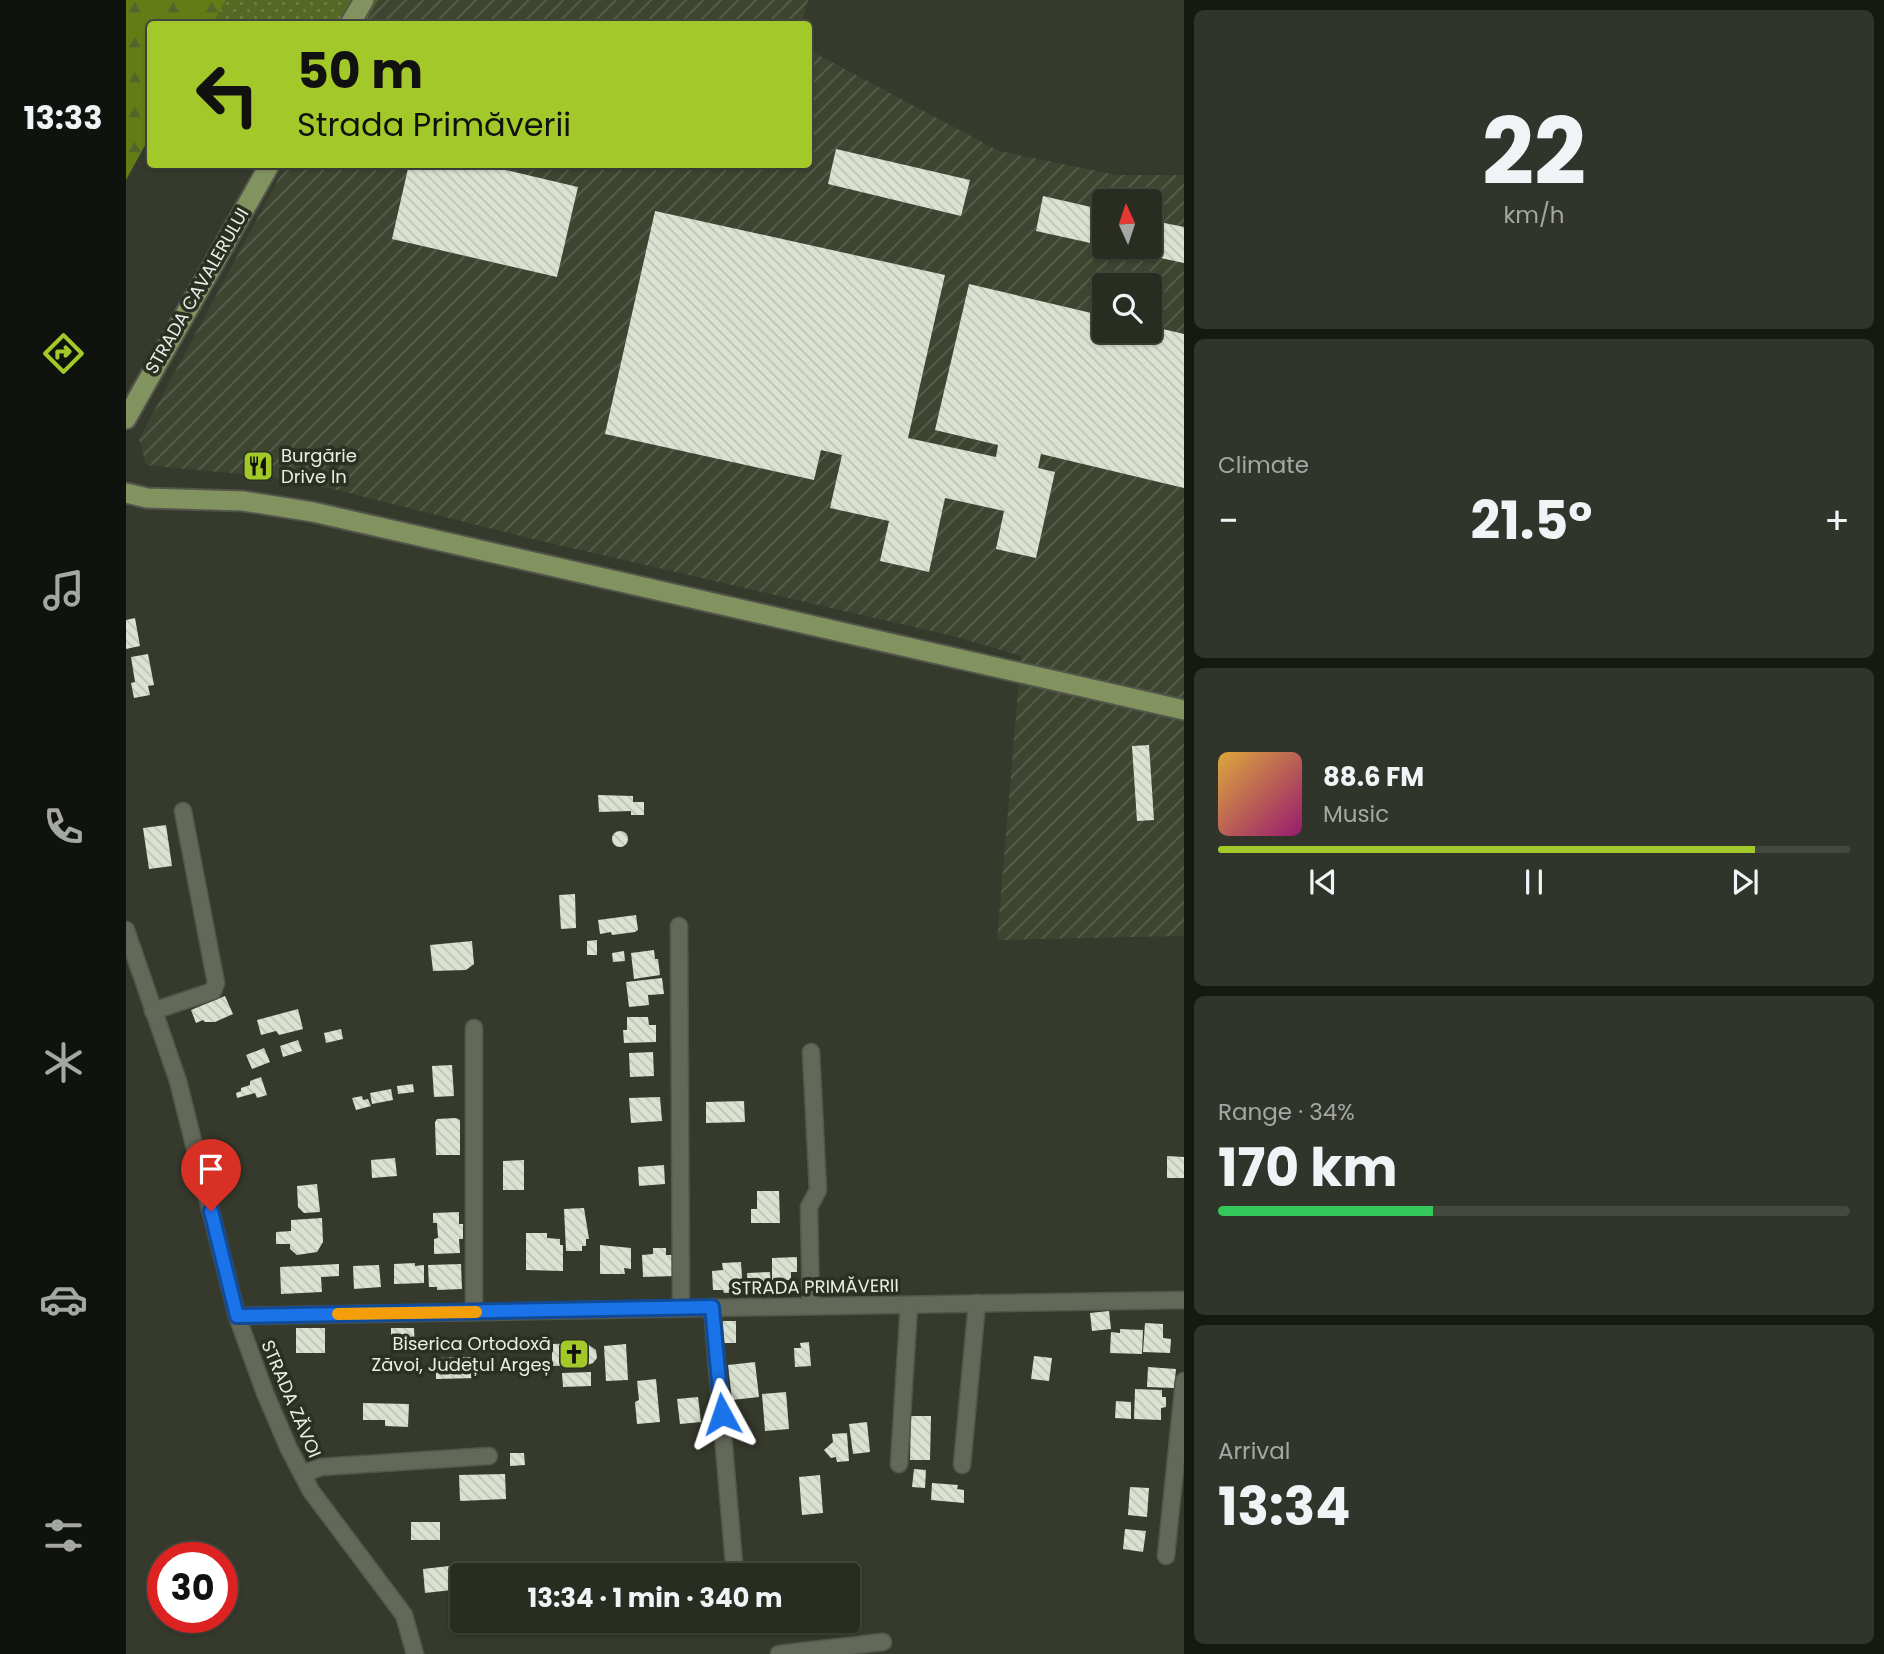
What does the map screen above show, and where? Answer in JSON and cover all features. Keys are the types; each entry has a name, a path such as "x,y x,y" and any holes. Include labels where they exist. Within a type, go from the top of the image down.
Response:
{"main road":[{"path":"352,21 364,0"},
{"name":"STRADA CAVALERULUI","path":"126,419 268,168"},
{"path":"126,493 147,498 243,501 313,512 1184,710"},
{"path":"126,506 147,498"}],"street":[{"path":"153,1011 213,991 216,984 183,811"},
{"path":"679,926 681,1308"},
{"name":"STRADA ZĂVOI","path":"126,930 178,1081 237,1316 265,1393 311,1491 404,1615 415,1654"},
{"path":"474,1028 474,1312"},
{"path":"811,1052 818,1190 809,1207 811,1306"},
{"name":"STRADA PRIMĂVERII","path":"237,1316 1184,1300"},
{"path":"962,1465 977,1303"},
{"path":"899,1464 909,1304"},
{"path":"712,1307 735,1563"},
{"path":"1166,1556 1184,1381"},
{"path":"302,1474 321,1467 489,1456"},
{"path":"779,1654 883,1642"}],"shaded area":[{"path":"378,0 808,0 803,21 366,21"},
{"path":"812,52 999,151 1117,175 1184,175 1184,936 997,940 1021,656 957,637 537,540 293,479 146,465 139,439 284,168 812,168"}],"green space":[{"path":"126,0 226,0 214,21 147,21 147,142 126,180"},
{"path":"226,0 378,0 366,21 214,21"}],"building":[{"path":"836,149 970,180 961,216 828,184"},
{"path":"408,168 497,168 578,187 557,277 392,239"},
{"path":"1043,196 1092,207 1092,243 1036,231"},
{"path":"655,211 945,275 908,438 996,457 998,445 935,430 969,284 1092,313 1092,343 1162,343 1162,329 1184,334 1184,488 1041,454 1038,468 1055,472 1036,558 996,549 1004,511 945,498 929,572 880,561 889,521 830,508 842,455 821,450 814,480 605,434"},
{"path":"1162,222 1184,227 1184,263 1162,258"},
{"path":"135,618 140,646 126,649 126,620"},
{"path":"148,654 154,685 148,686 150,695 134,698 131,683 135,682 131,657"},
{"path":"1149,745 1154,820 1137,821 1132,746"},
{"path":"598,795 633,796 633,802 644,802 644,815 631,815 631,811 599,812"},
{"path":"166,825 172,866 149,869 143,828"},
{"path":"620,831 628,839 620,847 612,839"},
{"path":"575,894 576,928 561,929 559,895"},
{"path":"636,915 638,930 635,932 600,934 598,920"},
{"path":"597,940 597,955 587,955 587,941"},
{"path":"472,941 474,964 466,970 433,971 430,945"},
{"path":"654,950 660,975 634,979 631,953"},
{"path":"624,951 625,961 613,962 612,953"},
{"path":"662,978 664,994 648,995 649,1005 629,1007 626,982"},
{"path":"225,996 233,1014 215,1022 203,1020 196,1023 191,1010"},
{"path":"298,1009 303,1029 279,1035 276,1031 261,1035 257,1020"},
{"path":"627,1017 648,1017 649,1025 656,1025 656,1042 624,1043 623,1030 627,1030"},
{"path":"341,1029 343,1039 326,1043 324,1033"},
{"path":"298,1040 302,1051 283,1057 280,1046"},
{"path":"264,1048 270,1062 252,1069 246,1055"},
{"path":"653,1052 654,1076 630,1077 629,1053"},
{"path":"452,1065 454,1096 434,1097 432,1066"},
{"path":"261,1077 267,1095 257,1098 255,1093 237,1098 236,1093 241,1091 241,1088"},
{"path":"413,1084 414,1092 398,1094 397,1086"},
{"path":"391,1089 393,1100 372,1104 370,1093"},
{"path":"362,1096 363,1100 368,1099 371,1106 356,1110 352,1098"},
{"path":"660,1097 662,1121 631,1123 629,1098"},
{"path":"744,1101 745,1122 706,1123 706,1102"},
{"path":"437,1119 460,1120 460,1155 436,1155 435,1122"},
{"path":"1167,1156 1184,1157 1184,1178 1167,1178"},
{"path":"395,1158 397,1176 372,1178 371,1160"},
{"path":"524,1160 524,1190 503,1190 503,1161"},
{"path":"664,1165 665,1184 639,1186 638,1167"},
{"path":"317,1184 320,1212 304,1213 298,1207 297,1186"},
{"path":"757,1191 779,1191 780,1223 751,1223 751,1209 757,1209"},
{"path":"584,1208 589,1239 586,1239 586,1246 582,1246 582,1251 566,1251 564,1209"},
{"path":"459,1212 459,1224 463,1224 463,1239 459,1239 460,1253 434,1254 434,1239 438,1238 433,1213"},
{"path":"322,1218 323,1242 317,1252 297,1255 290,1249 290,1244 276,1244 276,1232 291,1231 291,1220"},
{"path":"526,1233 547,1233 547,1238 560,1239 560,1245 563,1245 563,1271 526,1270"},
{"path":"600,1245 631,1248 631,1269 624,1268 625,1274 600,1274"},
{"path":"653,1248 666,1248 666,1255 674,1255 675,1276 643,1277 642,1255 653,1254"},
{"path":"797,1257 797,1272 791,1272 791,1280 772,1280 772,1258"},
{"path":"741,1262 743,1292 724,1293 723,1290 713,1290 712,1271 723,1270 722,1263"},
{"path":"415,1263 415,1266 424,1265 424,1283 394,1284 394,1264"},
{"path":"339,1264 339,1276 321,1277 322,1292 281,1294 280,1267"},
{"path":"461,1264 462,1289 437,1290 437,1287 429,1287 428,1265"},
{"path":"379,1265 381,1287 354,1289 353,1266"},
{"path":"770,1272 771,1289 768,1289 768,1294 757,1295 757,1292 753,1292 753,1287 748,1287 747,1273"},
{"path":"1109,1311 1111,1329 1092,1331 1090,1313"},
{"path":"721,1321 736,1321 736,1343 722,1343"},
{"path":"1145,1323 1163,1324 1163,1338 1171,1339 1170,1353 1143,1352"},
{"path":"296,1328 325,1328 325,1353 296,1353"},
{"path":"391,1328 414,1328 415,1349 391,1349"},
{"path":"1120,1329 1143,1330 1142,1354 1110,1353 1111,1332 1120,1333"},
{"path":"809,1342 811,1366 795,1367 794,1348 801,1348 800,1343"},
{"name":"Biserica Ortodoxă Zăvoi, Județul Argeș","path":"586,1343 596,1350 597,1358 593,1363 552,1366 552,1344"},
{"path":"626,1344 628,1380 606,1381 604,1346"},
{"path":"1034,1356 1052,1358 1049,1381 1031,1379"},
{"path":"477,1357 478,1378 436,1379 436,1358"},
{"path":"755,1362 759,1397 732,1400 728,1365"},
{"path":"1148,1367 1176,1369 1174,1388 1147,1387"},
{"path":"591,1372 591,1386 563,1387 562,1373"},
{"path":"656,1379 660,1422 637,1424 637,1381"},
{"path":"1135,1389 1162,1390 1162,1397 1166,1397 1166,1407 1161,1408 1161,1420 1134,1419"},
{"path":"786,1392 789,1429 765,1431 762,1394"},
{"path":"698,1397 701,1422 680,1424 677,1399"},
{"path":"1116,1401 1131,1402 1131,1419 1115,1418"},
{"path":"363,1403 409,1404 408,1427 385,1426 385,1420 363,1420"},
{"path":"911,1416 931,1416 930,1460 910,1460"},
{"path":"867,1422 870,1452 853,1454 849,1424"},
{"path":"847,1433 849,1461 837,1462 836,1457 831,1458 824,1450 833,1442 832,1434"},
{"path":"510,1453 524,1453 525,1465 510,1466"},
{"path":"914,1469 926,1470 925,1488 912,1487"},
{"path":"505,1474 506,1499 460,1501 459,1475"},
{"path":"820,1475 823,1513 802,1515 799,1477"},
{"path":"932,1483 958,1485 957,1489 964,1490 964,1503 931,1500"},
{"path":"1130,1487 1149,1488 1147,1517 1128,1515"},
{"path":"411,1522 440,1522 440,1540 411,1540"},
{"path":"1125,1529 1146,1531 1143,1552 1123,1549"},
{"path":"449,1566 450,1590 425,1593 423,1569"}],"slow traffic":[{"path":"338,1314 476,1312"}],"place":[{"name":"Burgărie Drive In","path":"258,466"},
{"name":"Biserica Ortodoxă Zăvoi, Județul Argeș","path":"574,1354"}],"route":[{"path":"211,1211 237,1316 712,1307 722,1414"}]}
